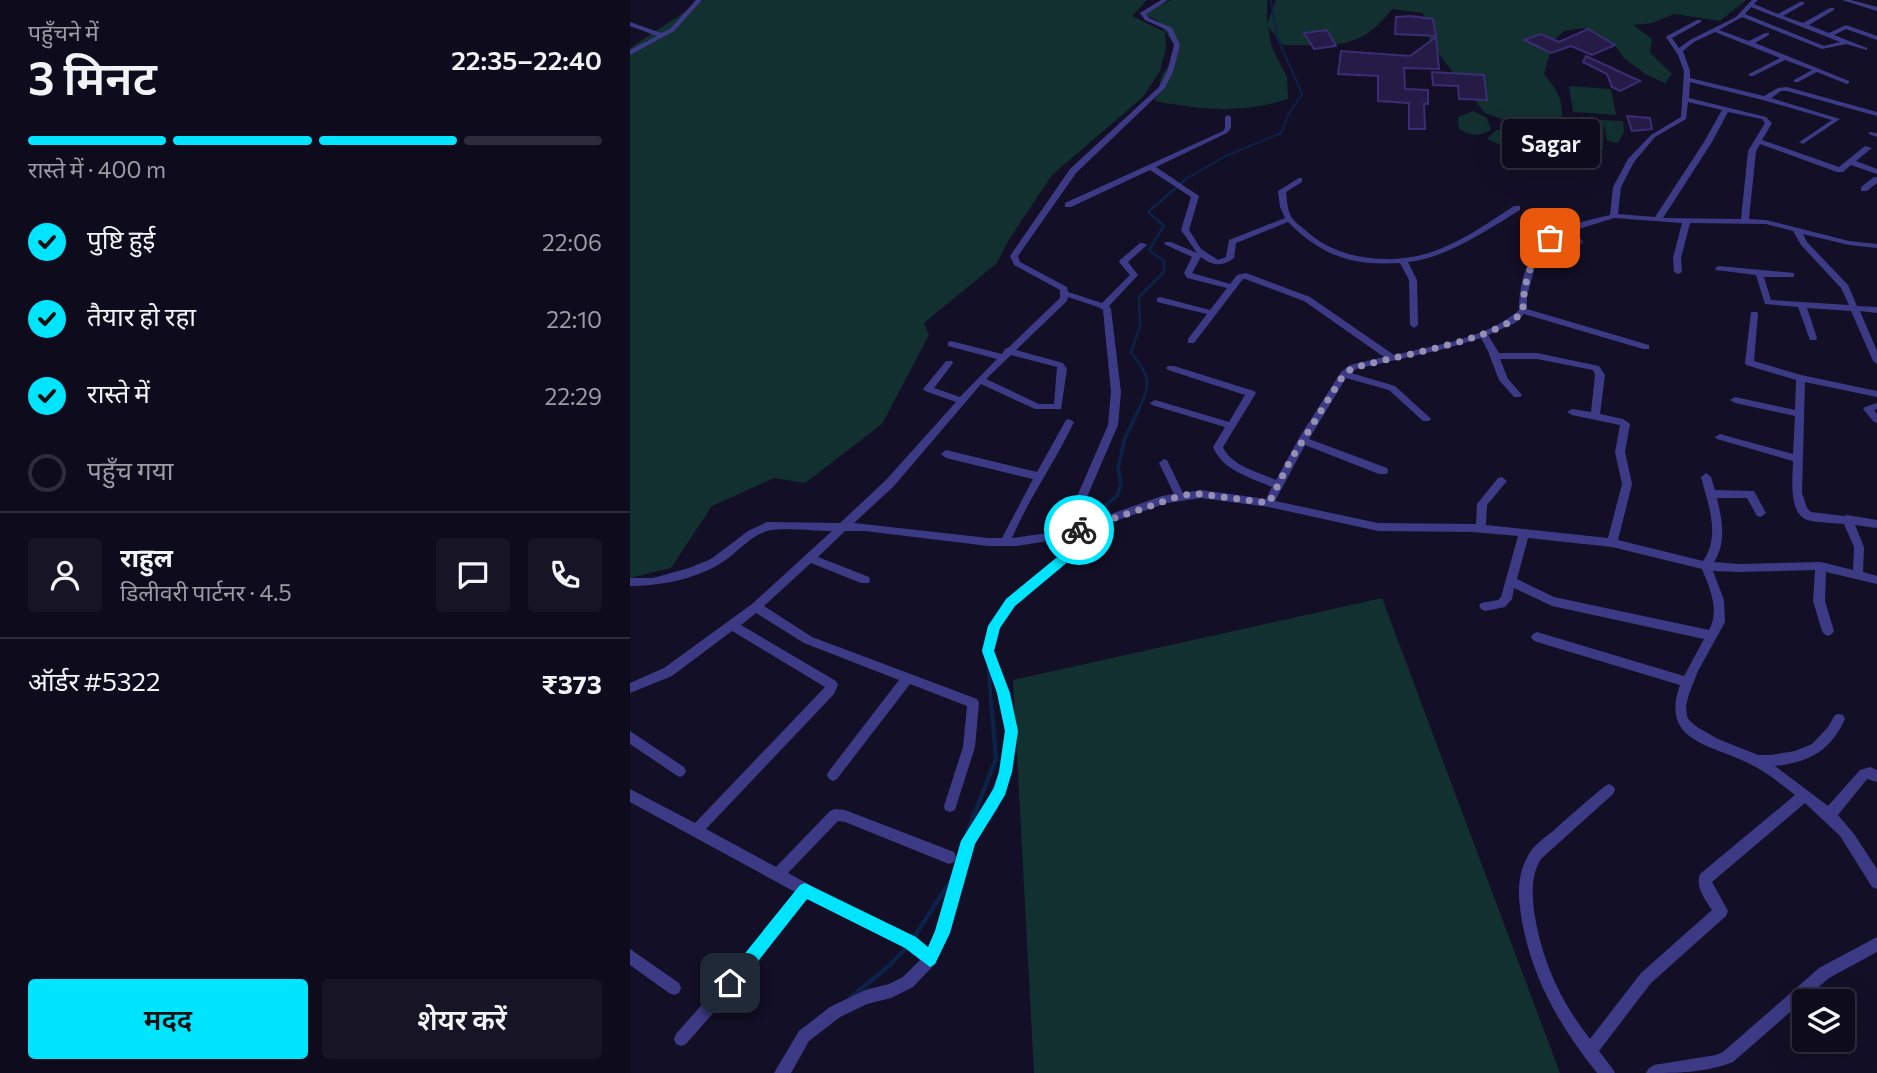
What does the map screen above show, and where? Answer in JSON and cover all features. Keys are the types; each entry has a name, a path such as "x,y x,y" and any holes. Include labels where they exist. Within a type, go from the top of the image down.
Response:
{"street":[{"path":"630,53 672,30 699,0"},
{"path":"782,1073 804,1036 835,1012 865,997 891,991 908,982 930,959 942,933 968,841 1000,790 1011,731 1003,693 988,651 994,626 1010,602 1066,556 1069,547 1066,534 1113,425 1116,392 1107,312 1104,306 1066,294 1064,289 1017,263 1014,256 1073,171 1166,83 1177,45 1170,29 1147,19 1143,13 1165,0"},
{"path":"1845,0 1877,9"},
{"path":"1680,54 1692,41 1741,15 1752,3 1778,16 1865,49"},
{"path":"1778,16 1802,3"},
{"path":"1803,26 1832,9"},
{"path":"1741,15 1824,48 1845,41"},
{"path":"1614,216 1617,187 1626,168 1653,136 1684,118 1687,71 1669,37 1699,21"},
{"path":"630,24 663,36"},
{"path":"1829,35 1846,27 1877,38"},
{"path":"1715,30 1847,82"},
{"path":"1749,44 1767,34"},
{"path":"1752,75 1784,58"},
{"path":"1796,81 1816,70"},
{"path":"1686,79 1766,98 1837,120 1803,142"},
{"path":"1766,98 1783,89 1877,114"},
{"path":"1685,99 1769,121 1751,155 1751,185 1745,222"},
{"path":"1864,110 1871,99"},
{"path":"1658,219 1726,109"},
{"path":"1068,205 1225,132 1228,128 1227,117"},
{"path":"1759,141 1836,169 1843,169 1868,148"},
{"path":"1851,162 1877,172"},
{"path":"1151,167 1195,196 1192,216 1185,230 1189,239 1213,262 1226,262 1233,254 1230,248 1232,242 1289,219"},
{"path":"1299,180 1283,191 1284,207 1289,219 1310,239 1329,250 1363,259 1402,259 1440,251 1517,208"},
{"path":"1864,189 1875,182"},
{"path":"1269,503 1276,484 1344,374 1353,368 1482,334 1509,324 1523,311 1523,296 1532,263 1541,247 1560,232 1614,216 1686,222 1777,224 1849,243 1877,246"},
{"path":"1678,272 1677,258 1686,222"},
{"path":"1796,229 1804,243 1845,287 1877,361"},
{"path":"1168,244 1197,256 1188,273 1190,276 1233,287"},
{"path":"1104,306 1133,276 1134,273 1123,262 1143,245"},
{"path":"1402,259 1413,280 1414,325"},
{"path":"1719,268 1791,275"},
{"path":"1765,274 1760,276 1768,302 1877,310"},
{"path":"1191,341 1233,287 1246,276 1293,292 1391,357"},
{"path":"630,688 668,671 732,625 756,607 845,527 890,483 980,380 1049,316 1066,294"},
{"path":"1160,300 1212,313"},
{"path":"1802,306 1814,338"},
{"path":"1523,311 1646,347"},
{"path":"1754,314 1749,363 1801,378 1877,394"},
{"path":"1482,334 1504,380 1517,395"},
{"path":"951,344 1060,365 1062,369 1058,408 1038,407 980,380"},
{"path":"1493,354 1537,356 1596,368 1601,375 1595,415"},
{"path":"949,363 928,388 962,401"},
{"path":"1171,368 1249,391 1251,397 1218,447 1219,452 1231,463 1276,484"},
{"path":"1344,374 1391,388 1426,419"},
{"path":"1801,378 1797,493 1805,514 1877,524"},
{"path":"1735,400 1800,414"},
{"path":"1155,403 1232,426"},
{"path":"1877,406 1868,409 1877,420"},
{"path":"1572,412 1595,415 1625,424 1620,452 1627,484 1612,543"},
{"path":"1005,542 1069,422"},
{"path":"1720,437 1799,458"},
{"path":"1302,440 1383,471"},
{"path":"946,454 1038,476"},
{"path":"1164,463 1180,496"},
{"path":"1706,477 1717,529 1718,548 1706,566"},
{"path":"1481,529 1482,504 1502,481"},
{"path":"630,582 653,582 691,572 715,562 767,526 845,527 1005,542 1066,534 1180,496 1200,494 1269,503 1378,527 1481,529 1524,533 1612,543 1706,566 1821,566 1877,580"},
{"path":"1710,494 1750,494 1761,513"},
{"path":"1847,519 1859,547 1858,574"},
{"path":"1485,606 1504,602 1512,582 1524,533"},
{"path":"810,558 865,580"},
{"path":"1706,566 1720,603 1719,622 1688,682 1680,711 1688,728 1757,761 1829,815 1844,831 1877,882"},
{"path":"1821,566 1819,601 1828,631"},
{"path":"1512,582 1552,601 1712,636"},
{"path":"756,607 808,640 966,699 974,705 969,747 950,806"},
{"path":"695,831 832,685 732,625"},
{"path":"1537,637 1688,682"},
{"path":"833,775 908,677"},
{"path":"1757,761 1783,760 1814,750 1826,743 1839,719"},
{"path":"630,737 680,771"},
{"path":"1829,815 1864,774 1870,772 1877,776"},
{"path":"1607,1073 1589,1052 1552,996 1541,974 1531,936 1525,876 1527,867 1536,854 1609,790"},
{"path":"630,794 805,890 911,943 930,959"},
{"path":"1589,1052 1646,978 1709,925 1721,911 1706,887 1705,879 1804,796"},
{"path":"777,875 828,819 841,815 949,857"},
{"path":"681,1039 747,964 805,890"},
{"path":"1654,1073 1728,1058 1824,973 1877,944"},
{"path":"630,956 674,988"}],"green space":[{"path":"703,0 1147,0 1132,16 1165,32 1166,48 1160,71 1143,97 1052,175 1008,241 997,263 924,323 929,335 882,424 805,483 774,478 712,506 671,568 630,578 630,48"},
{"path":"1172,0 1267,0 1267,24 1276,0 1746,0 1720,21 1674,14 1652,23 1633,25 1652,39 1650,53 1672,74 1665,83 1645,74 1623,57 1615,45 1584,28 1564,31 1553,41 1544,74 1556,91 1562,106 1557,143 1539,148 1512,148 1513,143 1508,148 1487,139 1496,130 1506,130 1503,121 1509,125 1515,138 1517,133 1509,122 1485,113 1430,43 1423,13 1392,9 1368,33 1344,43 1331,45 1283,45 1268,27 1272,48 1287,77 1288,99 1238,109 1189,107 1155,101 1162,75 1179,51 1157,20 1139,13"},
{"path":"1569,86 1611,89 1616,115 1573,112"},
{"path":"1473,111 1487,118 1491,130 1475,135 1459,129 1458,117"},
{"path":"1580,119 1623,121 1624,132 1618,143 1607,141 1604,123 1603,150 1580,148"},
{"path":"1382,598 1560,1073 1034,1073 1013,680"}],"building":[{"path":"1396,17 1433,19 1436,36 1395,34"},
{"path":"1588,29 1615,45 1592,55 1571,46 1551,53 1524,40 1541,34 1559,42"},
{"path":"1327,30 1336,46 1314,49 1304,33"},
{"path":"1436,37 1439,69 1404,68 1405,89 1428,90 1428,104 1424,104 1425,129 1409,129 1409,103 1378,101 1378,76 1338,74 1341,51 1410,56"},
{"path":"1586,56 1640,81 1620,91 1612,87 1607,74 1583,62"},
{"path":"1432,72 1484,75 1487,100 1459,99 1458,86 1433,85"},
{"path":"1627,116 1650,118 1652,129 1632,131"},
{"path":"1578,236 1582,242 1560,259 1552,255"}],"waterway":[{"path":"1182,181 1226,156 1281,133 1288,115 1302,94 1277,37 1271,0"},
{"path":"1138,411 1147,386 1145,374 1131,352 1140,326 1139,297 1164,272 1164,261 1149,250 1164,226 1148,212 1185,180"},
{"path":"1093,523 1102,508 1117,496 1121,485 1118,467 1125,438 1139,409"},
{"path":"1071,550 1088,529"},
{"path":"988,661 991,703"},
{"path":"966,835 996,759 991,701"},
{"path":"912,940 950,882"},
{"path":"851,997 889,966 908,946"}],"way so far":[{"path":"1079,530 1183,495 1200,494 1269,503 1276,484 1344,374 1353,368 1482,334 1509,324 1523,311 1523,296 1532,263 1550,238"}],"place":[{"name":"Sagar","path":"1550,238"}],"route":[{"path":"730,983 805,890 911,943 930,959 942,933 968,841 1000,790 1005,772 1011,731 1003,693 988,651 994,626 1010,602 1066,556 1069,547 1066,534 1079,530"}]}
